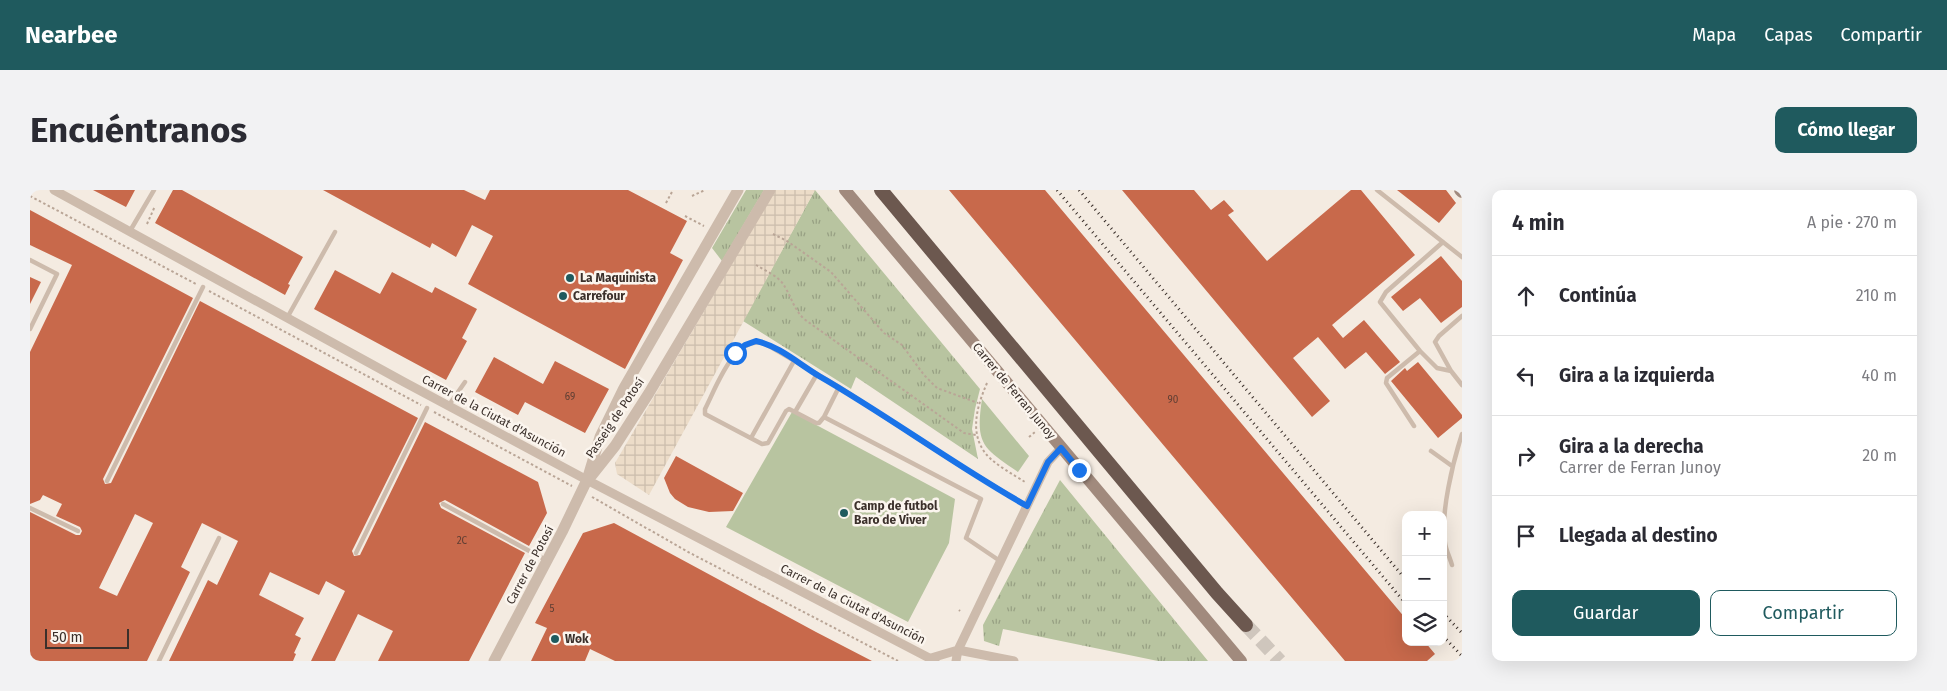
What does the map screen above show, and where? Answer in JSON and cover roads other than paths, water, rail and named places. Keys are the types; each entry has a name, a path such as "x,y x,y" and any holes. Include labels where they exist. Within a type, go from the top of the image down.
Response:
{"highway":[{"path":"881,190 1217,593 1246,625"}],"main road":[{"name":"Carrer de Ferran Junoy","path":"845,190 1241,661"}],"street":[{"name":"Carrer de la Ciutat d'Asunción","path":"54,190 448,406 882,634 933,659 958,650 1014,661"},
{"name":"Passeig de Potosí","path":"587,480 600,437 624,388 738,190"},
{"name":"Passeig de Potosí","path":"587,480 615,446 649,393 770,190"},
{"path":"956,661 958,650 1048,462 1061,448"},
{"name":"Carrer de Potosí","path":"494,661 548,560 587,480"}],"lane":[{"path":"130,231 154,190"},
{"path":"1377,190 1462,257"},
{"path":"287,318 335,232"},
{"path":"1443,242 1386,292 1380,302 1420,351 1437,368 1451,371"},
{"path":"30,260 57,274 30,329"},
{"path":"107,481 203,287"},
{"path":"1462,316 1439,336 1435,342 1451,371 1462,385"},
{"path":"839,387 821,421 816,423 789,409 786,411 768,443 762,444 705,414 705,409 735,353 745,345 756,341 772,346 839,387 956,463 1027,506"},
{"path":"1414,426 1386,383 1387,378 1420,351"},
{"path":"751,438 794,361"},
{"path":"795,412 817,374"},
{"path":"448,406 465,382"},
{"path":"356,553 427,408"},
{"path":"824,417 981,499 966,538 1000,561"},
{"path":"1452,565 1444,542 1445,517 1452,466 1462,434"},
{"path":"1431,450 1452,466"},
{"path":"443,504 548,560"},
{"path":"30,508 78,531"},
{"path":"158,661 219,538"}],"tunnel":[{"path":"1246,625 1280,661"}],"railway":[{"path":"1057,190 1403,601"},
{"path":"1079,190 1402,575"},
{"path":"1447,617 1462,633"},
{"path":"1447,640 1462,656"}],"place":[{"name":"La Maquinista","path":"570,278"},
{"name":"Carrefour","path":"563,296"},
{"name":"Camp de futbol Baro de Viver","path":"844,513"},
{"name":"Wok","path":"555,639"}]}
